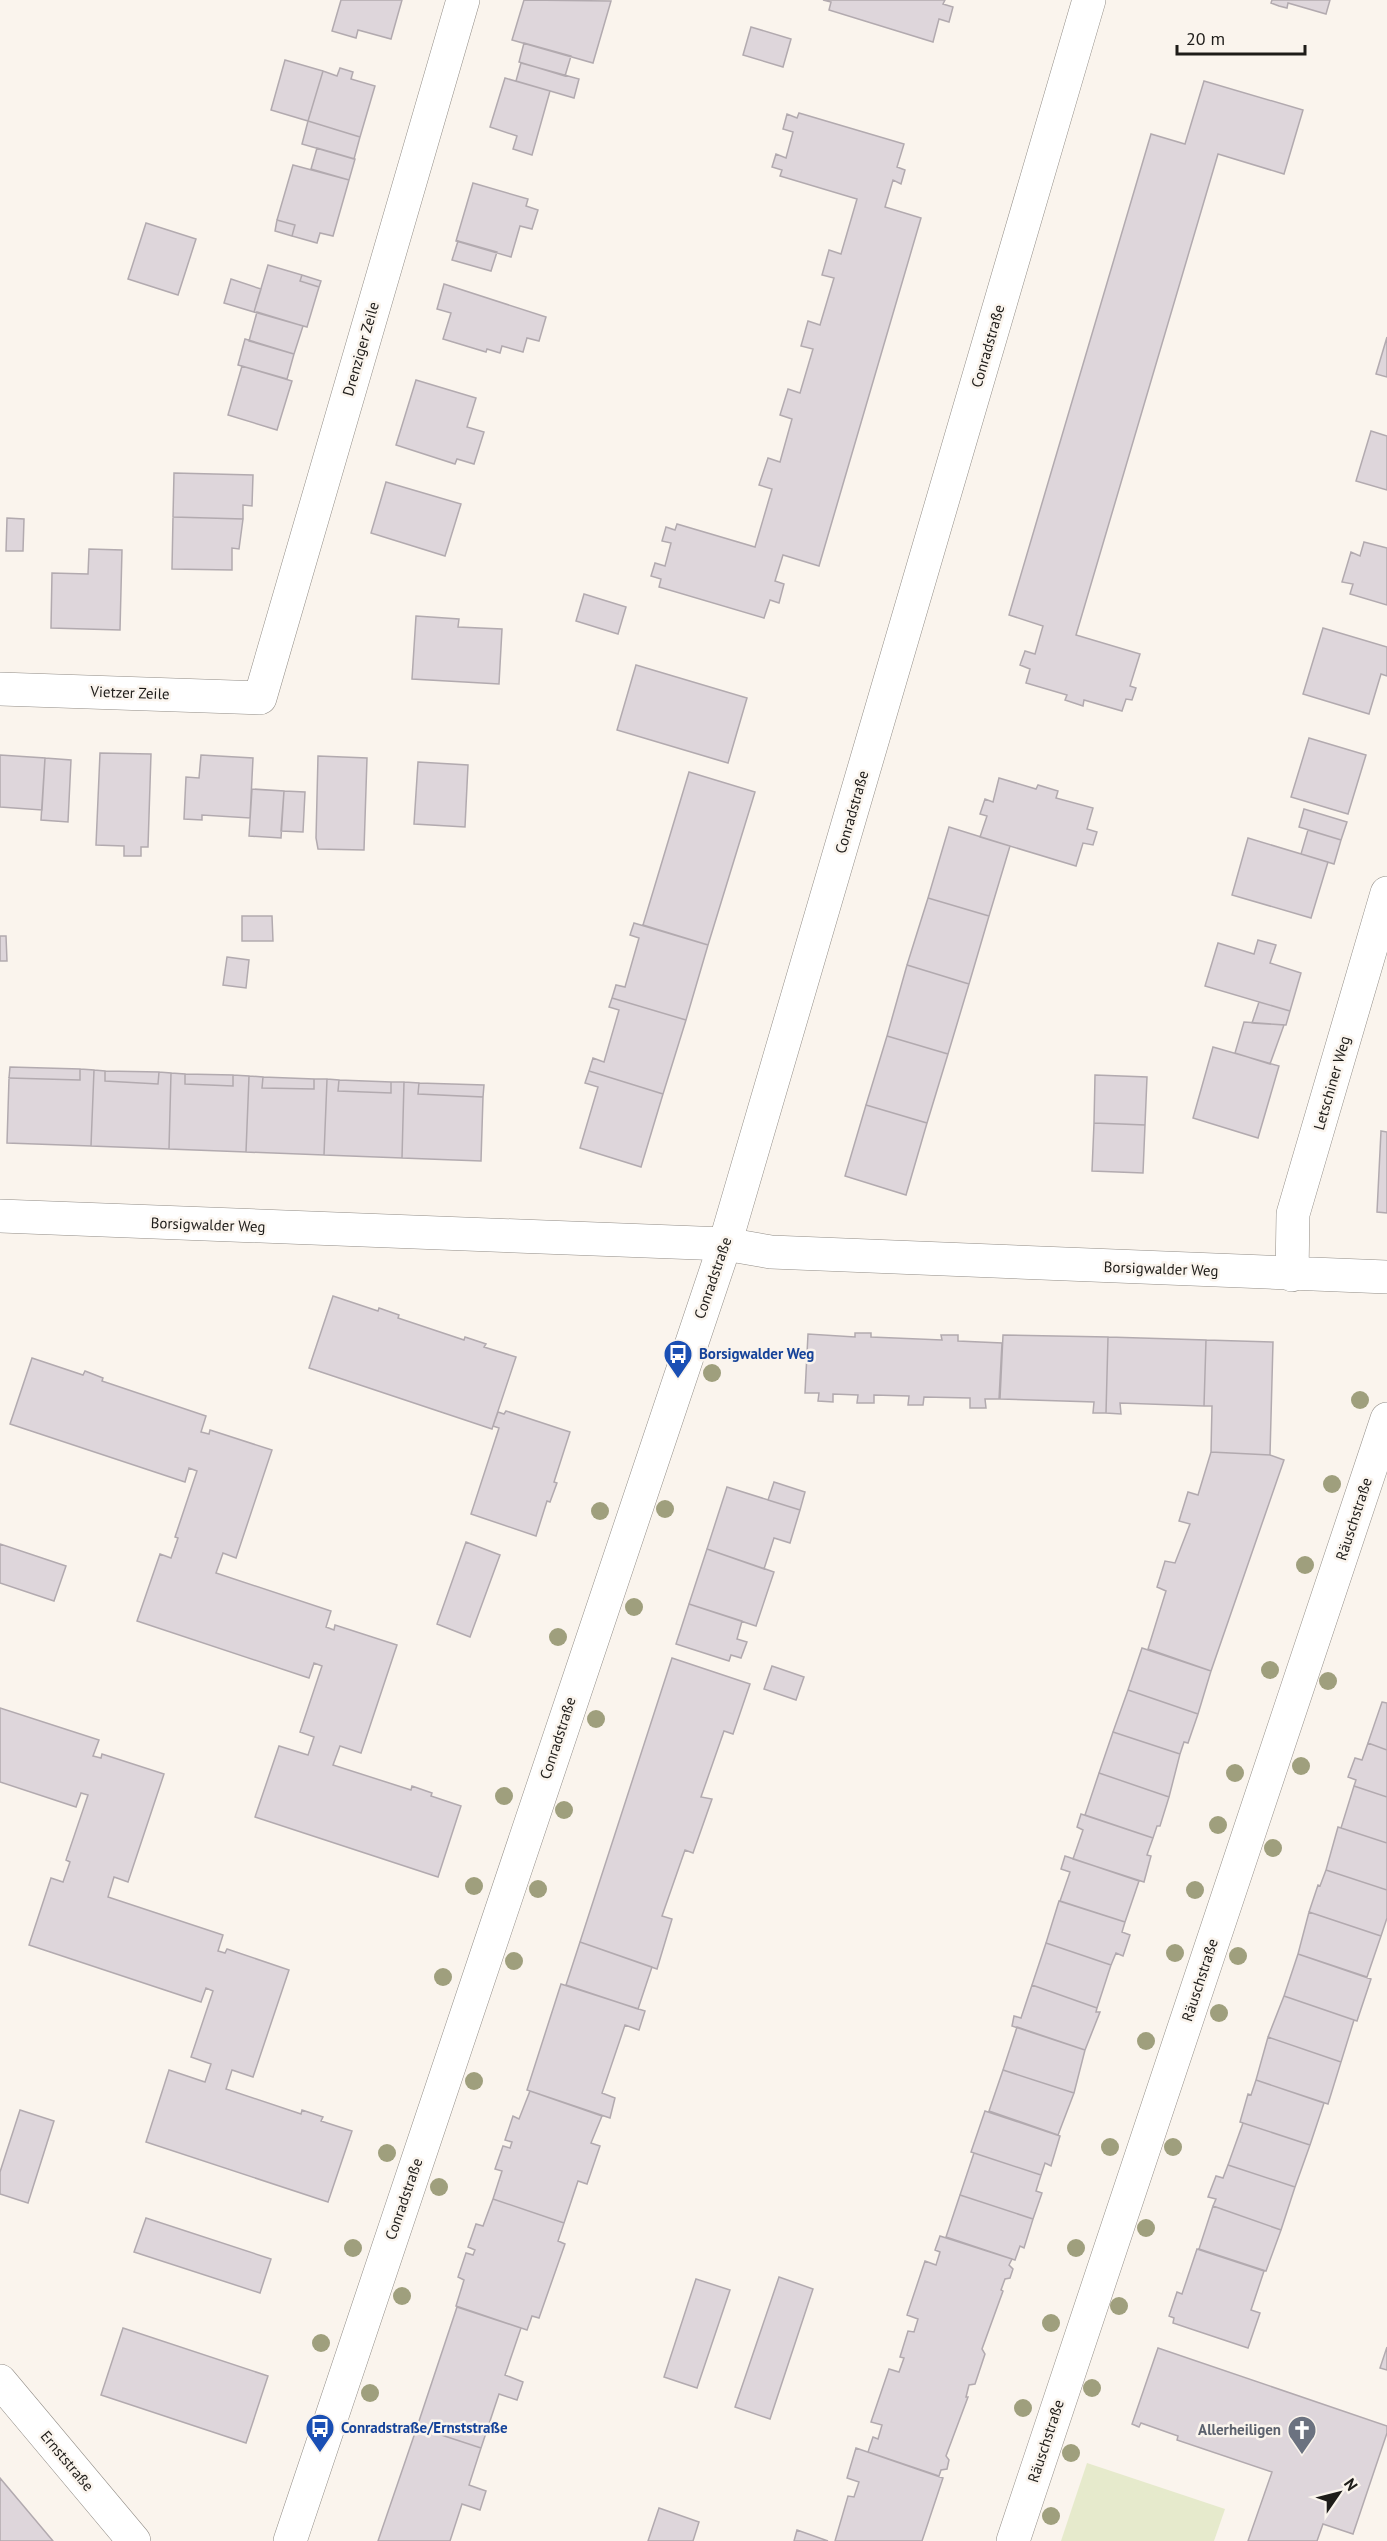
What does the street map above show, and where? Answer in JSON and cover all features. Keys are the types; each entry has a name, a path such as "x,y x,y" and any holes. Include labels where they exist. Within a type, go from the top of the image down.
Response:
{"street":[{"name":"Drenziger Zeile","path":"260,698 463,0"},
{"name":"Conradstraße","path":"290,2541 725,1245 1089,0"},
{"name":"Vietzer Zeile","path":"0,688 260,698"},
{"name":"Letschiner Weg","path":"1292,1275 1293,1214 1387,893"},
{"name":"Borsigwalder Weg","path":"2,1222 725,1245 771,1252 1292,1275 1387,1277"},
{"name":"Räuschstraße","path":"1013,2541 1387,1419"},
{"name":"Ernststraße","path":"0,2381 134,2541"}],"green space":[{"path":"1087,2463 1225,2509 1214,2541 1061,2541"}],"building":[{"path":"341,0 402,0 391,39 358,30 356,38 332,31"},
{"path":"524,0 611,1 593,63 512,40"},
{"path":"823,0 945,0 943,4 953,7 949,22 939,19 933,42 829,10 831,2"},
{"path":"1272,0 1330,0 1326,14 1288,3 1287,8 1279,6 1271,3"},
{"path":"751,27 791,39 783,67 743,55"},
{"path":"524,43 571,56 565,76 519,62"},
{"path":"285,60 323,71 308,121 271,110"},
{"path":"521,63 579,79 574,98 516,81"},
{"path":"340,68 353,72 351,79 375,86 360,137 308,121 323,71 337,76"},
{"path":"505,78 550,91 532,155 513,149 517,136 490,127"},
{"path":"1204,81 1303,110 1284,174 1218,154 1076,635 1140,654 1130,686 1136,688 1132,700 1126,699 1122,711 1084,700 1083,706 1065,700 1067,695 1026,683 1030,669 1020,665 1025,651 1035,654 1043,626 1009,615 1151,134 1185,144"},
{"path":"799,113 904,144 897,167 905,170 901,184 893,180 885,207 921,218 819,566 783,555 775,581 784,584 779,603 770,600 764,618 659,587 661,579 651,576 655,563 665,566 671,543 662,541 666,527 675,530 677,524 755,547 772,489 759,485 768,458 780,462 792,419 780,415 788,389 800,393 813,349 801,346 808,321 820,325 834,278 822,275 829,250 841,254 857,199 780,176 782,170 772,167 776,154 786,158 793,132 783,129 787,114 797,118"},
{"path":"308,121 360,137 354,159 302,144"},
{"path":"317,148 355,159 349,180 311,169"},
{"path":"293,165 349,180 333,236 320,233 317,243 292,236 295,225 277,220"},
{"path":"473,183 528,199 526,206 538,210 532,229 520,226 511,257 456,241"},
{"path":"277,220 295,225 292,236 275,231"},
{"path":"146,223 196,239 178,295 128,279"},
{"path":"458,241 497,252 491,271 452,260"},
{"path":"268,265 302,275 300,281 319,287 307,327 254,312"},
{"path":"302,275 321,281 319,287 300,281"},
{"path":"231,279 261,289 254,312 224,303"},
{"path":"444,284 546,317 539,341 527,338 523,352 502,346 500,353 487,349 486,352 443,339 451,313 437,309"},
{"path":"257,312 303,326 294,354 249,341"},
{"path":"1387,337 1387,377 1376,374"},
{"path":"245,339 294,354 287,379 238,365"},
{"path":"242,366 292,381 277,430 228,415"},
{"path":"416,380 476,398 467,427 484,432 474,464 457,459 455,464 396,445"},
{"path":"1371,431 1387,436 1387,490 1356,481"},
{"path":"174,473 253,475 252,506 243,505 243,519 173,517"},
{"path":"386,482 461,504 445,556 371,533"},
{"path":"173,517 243,519 239,549 232,548 232,570 172,569"},
{"path":"7,518 24,519 23,551 6,551"},
{"path":"1364,542 1387,548 1387,605 1350,594 1353,584 1342,582 1351,552 1360,556"},
{"path":"89,549 122,550 120,630 51,628 52,573 88,574"},
{"path":"584,594 626,607 618,634 576,621"},
{"path":"416,616 459,619 458,627 502,629 499,684 412,679"},
{"path":"1323,628 1387,647 1387,676 1381,674 1369,714 1303,694"},
{"path":"636,665 747,698 728,763 617,730"},
{"path":"1309,738 1366,755 1348,814 1291,797"},
{"path":"100,753 151,754 148,847 141,847 141,856 124,856 124,846 96,845"},
{"path":"0,755 45,758 42,810 0,807"},
{"path":"201,755 253,758 250,818 202,815 202,820 184,819 186,777 199,778"},
{"path":"318,756 367,758 364,850 318,849 316,838"},
{"path":"45,758 71,760 68,822 41,820"},
{"path":"418,762 468,765 465,827 414,824"},
{"path":"689,772 755,792 708,945 643,925"},
{"path":"999,778 1036,789 1038,785 1058,791 1056,798 1093,808 1087,829 1097,832 1093,845 1083,843 1076,866 980,837 987,816 980,814 985,799 993,802"},
{"path":"252,789 284,791 281,838 249,836"},
{"path":"284,791 305,792 303,832 281,831"},
{"path":"1304,809 1347,822 1341,840 1299,827"},
{"path":"949,827 1010,846 989,916 928,898"},
{"path":"1308,830 1341,840 1334,864 1301,854"},
{"path":"1248,838 1328,862 1311,918 1232,895"},
{"path":"928,898 989,916 969,984 907,965"},
{"path":"242,916 272,916 273,941 242,941"},
{"path":"634,923 708,945 686,1020 612,998 616,985 625,987 639,938 630,935"},
{"path":"0,936 6,936 7,961 0,961"},
{"path":"1258,940 1276,945 1270,963 1301,973 1290,1011 1205,986 1218,943 1254,954"},
{"path":"227,957 249,960 246,988 223,985"},
{"path":"907,965 969,984 948,1054 887,1036"},
{"path":"612,998 686,1020 663,1094 589,1071 593,1058 604,1062 619,1010 609,1007"},
{"path":"1259,1002 1290,1011 1286,1025 1252,1023"},
{"path":"1244,1022 1284,1025 1270,1064 1235,1053"},
{"path":"887,1036 948,1054 927,1123 866,1105"},
{"path":"1213,1047 1279,1066 1258,1138 1193,1118"},
{"path":"10,1067 80,1069 80,1080 9,1078"},
{"path":"80,1069 94,1070 91,1146 7,1143 9,1078 80,1080"},
{"path":"94,1070 105,1071 105,1081 158,1084 159,1072 171,1073 169,1149 91,1146"},
{"path":"105,1071 159,1072 158,1084 105,1081"},
{"path":"589,1071 663,1094 641,1167 580,1148 598,1087 585,1083"},
{"path":"171,1073 185,1074 185,1084 233,1086 233,1075 249,1076 246,1152 169,1149"},
{"path":"185,1074 233,1075 233,1086 185,1084"},
{"path":"1095,1075 1147,1077 1145,1125 1094,1123"},
{"path":"249,1076 263,1077 262,1088 314,1089 314,1079 327,1079 324,1155 246,1152"},
{"path":"263,1077 314,1079 314,1089 262,1088"},
{"path":"327,1079 339,1080 338,1091 391,1093 391,1082 404,1082 402,1158 324,1155"},
{"path":"339,1080 391,1082 391,1093 338,1091"},
{"path":"404,1082 419,1083 418,1094 483,1097 481,1161 402,1158"},
{"path":"419,1083 484,1085 483,1097 418,1094"},
{"path":"866,1105 927,1123 906,1195 845,1176"},
{"path":"1094,1123 1145,1125 1143,1173 1092,1171"},
{"path":"1381,1131 1387,1132 1387,1213 1377,1212"},
{"path":"333,1296 378,1311 379,1308 399,1315 398,1318 464,1340 465,1337 486,1344 484,1347 516,1357 492,1429 309,1368"},
{"path":"855,1333 871,1333 871,1337 942,1340 941,1335 958,1335 958,1341 1002,1343 999,1399 985,1399 986,1408 970,1408 970,1398 924,1397 923,1405 908,1405 909,1396 874,1395 874,1403 857,1403 858,1395 833,1394 833,1402 818,1401 819,1393 805,1393 808,1334 855,1337"},
{"path":"1003,1335 1108,1337 1106,1413 1093,1413 1094,1402 1000,1399"},
{"path":"1108,1337 1206,1340 1204,1406 1120,1403 1121,1414 1106,1413"},
{"path":"1206,1340 1273,1342 1270,1455 1211,1452 1212,1406 1204,1406"},
{"path":"32,1358 83,1375 85,1371 103,1378 102,1381 206,1416 201,1432 209,1434 210,1430 272,1450 236,1558 223,1553 216,1573 331,1611 326,1627 334,1630 335,1625 397,1645 361,1753 340,1746 333,1765 411,1790 412,1786 432,1793 431,1796 461,1806 438,1877 255,1817 279,1746 308,1755 314,1737 300,1732 322,1666 314,1663 309,1678 137,1621 160,1554 171,1558 178,1538 175,1537 197,1471 189,1468 185,1482 10,1424"},
{"path":"506,1411 570,1432 554,1482 557,1483 550,1502 547,1501 536,1536 471,1514 499,1428 493,1426 498,1412 504,1414"},
{"path":"1211,1452 1270,1455 1284,1460 1211,1671 1148,1649 1166,1591 1157,1587 1165,1561 1175,1563 1190,1524 1179,1521 1188,1492 1198,1495"},
{"path":"774,1482 805,1492 800,1510 768,1500"},
{"path":"727,1487 800,1510 790,1543 774,1538 764,1569 707,1549"},
{"path":"466,1542 500,1555 470,1637 437,1624"},
{"path":"0,1544 66,1566 54,1601 0,1583"},
{"path":"707,1549 774,1572 756,1626 689,1604"},
{"path":"689,1604 742,1621 737,1639 747,1642 741,1658 731,1655 729,1661 676,1644"},
{"path":"1142,1648 1211,1671 1198,1714 1128,1690"},
{"path":"672,1658 750,1684 733,1734 724,1731 701,1797 712,1799 693,1853 685,1850 662,1916 672,1919 657,1969 580,1942"},
{"path":"772,1666 804,1677 796,1700 764,1689"},
{"path":"1128,1690 1198,1714 1188,1743 1184,1742 1180,1754 1113,1732"},
{"path":"1382,1702 1387,1703 1387,1750 1368,1743"},
{"path":"0,1708 99,1740 93,1756 101,1758 102,1754 164,1774 128,1882 114,1877 108,1897 223,1935 218,1951 225,1953 227,1949 289,1970 253,2077 232,2070 226,2089 301,2114 302,2110 323,2117 321,2121 352,2131 328,2202 146,2142 169,2070 205,2082 211,2064 191,2057 213,1991 206,1988 201,2002 29,1945 51,1878 63,1882 70,1862 66,1860 88,1795 81,1793 76,1807 0,1782"},
{"path":"1113,1732 1180,1754 1169,1797 1099,1773"},
{"path":"1368,1743 1387,1750 1387,1797 1354,1786 1356,1780 1348,1777 1355,1758 1362,1760"},
{"path":"1099,1773 1169,1797 1160,1826 1157,1826 1153,1838 1085,1815"},
{"path":"1354,1786 1387,1797 1387,1843 1341,1828"},
{"path":"1081,1814 1153,1838 1147,1855 1151,1856 1144,1882 1073,1859 1083,1830 1077,1827"},
{"path":"1338,1827 1387,1843 1387,1890 1326,1870"},
{"path":"1065,1856 1139,1881 1125,1922 1060,1901 1070,1872 1061,1869"},
{"path":"1326,1870 1387,1890 1387,1918 1381,1936 1309,1912"},
{"path":"1059,1901 1125,1922 1122,1932 1130,1935 1123,1956 1116,1953 1111,1965 1046,1943"},
{"path":"1309,1912 1381,1936 1367,1977 1298,1954"},
{"path":"580,1942 652,1967 638,2009 566,1985"},
{"path":"1046,1943 1111,1965 1097,2008 1032,1985"},
{"path":"1298,1954 1371,1979 1357,2021 1284,1996"},
{"path":"561,1984 645,2011 639,2030 625,2025 602,2093 615,2098 610,2118 527,2090"},
{"path":"1032,1985 1097,2008 1096,2012 1100,2012 1085,2050 1012,2026 1014,2016 1021,2018"},
{"path":"1284,1996 1354,2020 1341,2062 1268,2037"},
{"path":"1017,2027 1085,2050 1074,2093 1003,2070"},
{"path":"1268,2037 1341,2062 1328,2104 1256,2080"},
{"path":"1003,2070 1074,2093 1058,2135 989,2111"},
{"path":"1256,2080 1324,2103 1310,2145 1240,2122 1248,2094 1251,2095"},
{"path":"530,2091 602,2116 591,2143 600,2146 587,2184 578,2181 564,2223 493,2199 502,2171 495,2169 503,2146 510,2148 512,2142 505,2140 513,2116 519,2119"},
{"path":"20,2110 54,2121 28,2203 0,2194 0,2172"},
{"path":"985,2111 1060,2136 1051,2166 1045,2163 1041,2175 971,2152"},
{"path":"1243,2123 1310,2145 1295,2187 1228,2165"},
{"path":"974,2153 1041,2175 1036,2191 1042,2193 1033,2219 960,2195"},
{"path":"1228,2165 1295,2187 1281,2230 1213,2206 1216,2199 1208,2197 1216,2176 1223,2178"},
{"path":"960,2195 1033,2219 1024,2248 1020,2246 1015,2260 946,2237"},
{"path":"493,2199 564,2223 558,2241 565,2244 539,2318 532,2316 527,2330 456,2306 464,2280 458,2277 466,2253 473,2255 475,2250 468,2247 476,2224 483,2226"},
{"path":"1213,2206 1281,2230 1266,2271 1199,2249"},
{"path":"146,2218 271,2259 260,2293 134,2252"},
{"path":"940,2236 1012,2259 1009,2265 1013,2269 1010,2278 1005,2279 1001,2290 1003,2291 982,2349 985,2354 975,2384 969,2385 966,2397 968,2397 946,2456 949,2460 947,2469 941,2470 939,2476 868,2452 873,2437 878,2439 882,2425 871,2422 889,2369 899,2372 904,2358 900,2357 908,2331 914,2332 918,2319 907,2315 925,2261 936,2265 940,2252 935,2250"},
{"path":"1197,2249 1264,2271 1251,2310 1260,2313 1248,2348 1173,2323 1174,2318 1169,2316 1177,2292 1182,2294"},
{"path":"779,2277 813,2289 770,2419 735,2407"},
{"path":"696,2279 730,2290 697,2388 664,2377"},
{"path":"457,2307 521,2328 505,2375 523,2382 517,2400 499,2394 481,2448 417,2427"},
{"path":"123,2328 268,2376 246,2443 101,2395"},
{"path":"1387,2347 1387,2370 1380,2368"},
{"name":"Allerheiligen","path":"1158,2348 1387,2426 1387,2433 1353,2534 1323,2524 1317,2541 1248,2541 1272,2472 1177,2440 1178,2436 1141,2423 1139,2427 1132,2424"},
{"path":"417,2427 481,2448 469,2485 486,2491 480,2510 462,2504 450,2541 378,2541"},
{"path":"856,2448 943,2478 922,2541 835,2541 848,2496 854,2497 859,2482 847,2478"},
{"path":"0,2478 53,2541 0,2541"},
{"path":"659,2508 699,2522 693,2541 648,2541"},
{"path":"797,2530 828,2541 794,2541"}],"place":[{"name":"Borsigwalder Weg","path":"678,1380"},
{"name":"Conradstraße/Ernststraße","path":"320,2454"},
{"name":"Allerheiligen","path":"1302,2456"}]}
